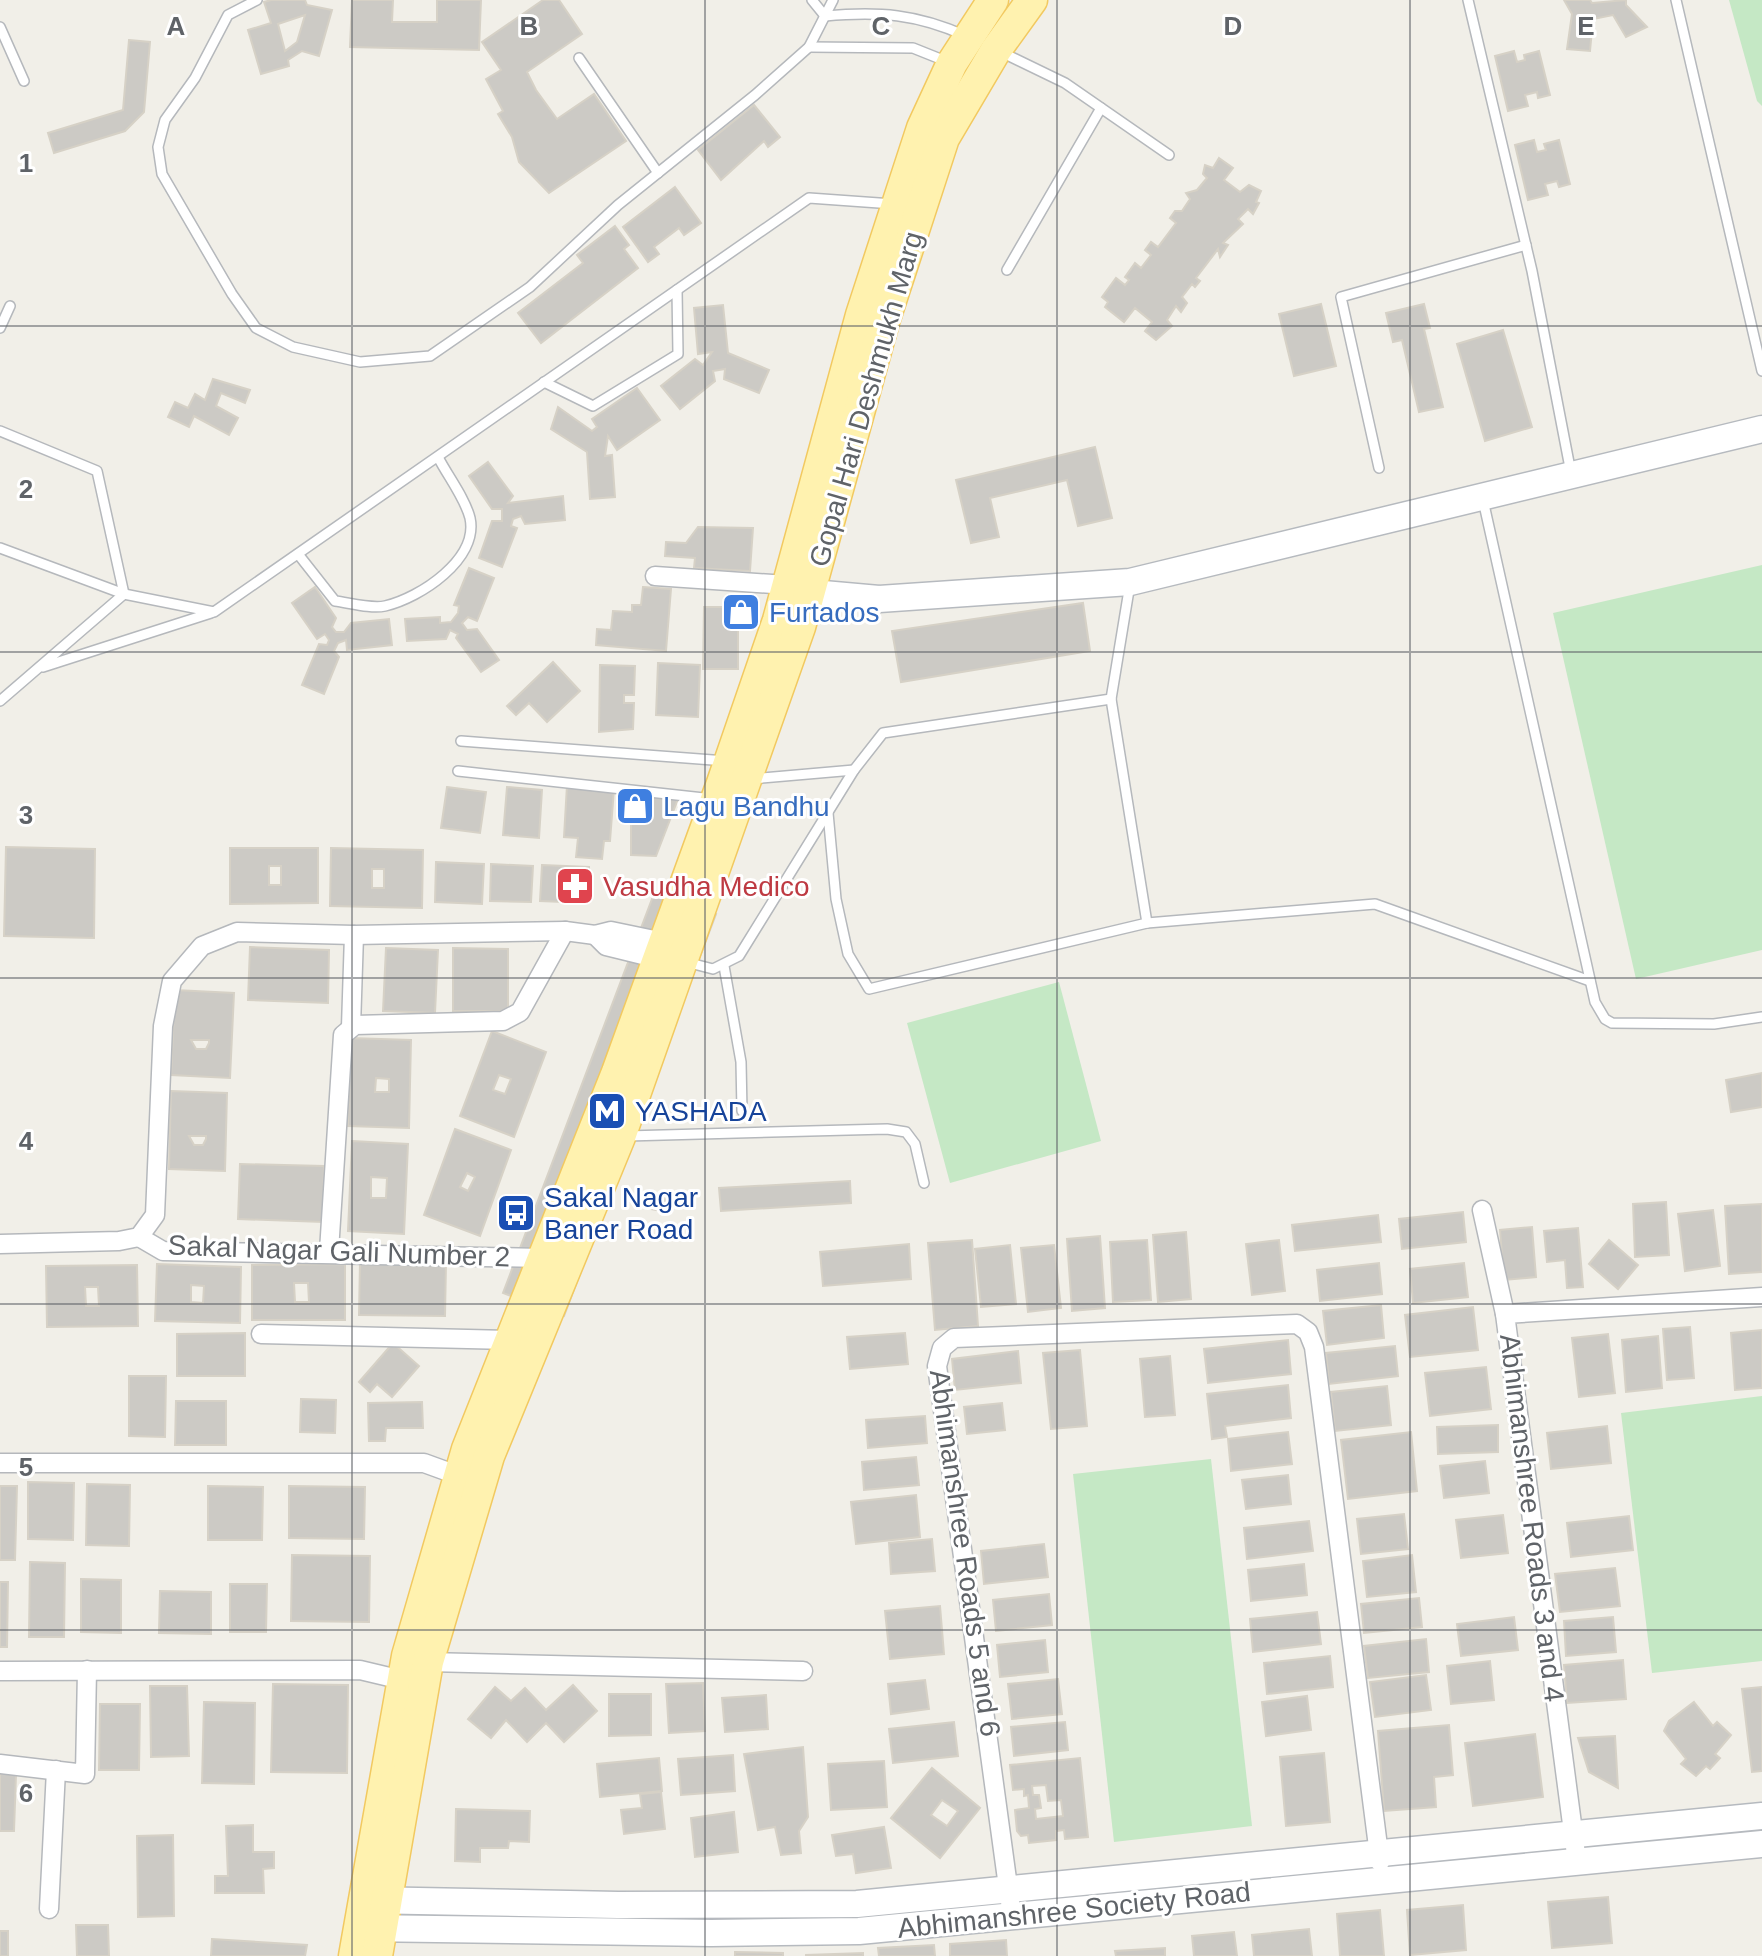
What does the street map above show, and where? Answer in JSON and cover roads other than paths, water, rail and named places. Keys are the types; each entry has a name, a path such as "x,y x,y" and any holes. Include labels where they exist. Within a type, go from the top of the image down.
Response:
{"main road":[{"name":"Gopal Hari Deshmukh Marg","path":"800,589 896,204 922,128 952,63 993,0"},
{"name":"Gopal Hari Deshmukh Marg","path":"371,1929 470,1480 509,1340 669,954 738,770 800,589 944,138 989,62 1032,0"},
{"name":"Gopal Hari Deshmukh Marg","path":"371,1929 402,1680 470,1480 506,1409 620,1137 669,954 716,799 738,770"}],"street":[{"path":"655,576 879,599 1130,582 1762,429"},
{"path":"351,1027 503,1021 512,1018 520,1012 565,931"},
{"path":"0,1244 119,1241 139,1237 155,1215 163,1026 172,981 202,946 237,932 354,935 565,931 595,935 606,946 669,954"},
{"path":"329,1251 341,1041 351,1027 354,935"},
{"path":"1482,1210 1505,1314"},
{"name":"Sakal Nagar Gali Number 2","path":"139,1237 163,1251 329,1251 542,1258"},
{"name":"Abhimanshree Roads 3 and 4","path":"1577,1862 1505,1314 1762,1297"},
{"name":"Abhimanshree Roads 5 and 6","path":"1009,1889 937,1366 942,1348 954,1338 1297,1324 1308,1332 1314,1347 1379,1853"},
{"path":"261,1334 509,1340"},
{"path":"0,1463 424,1463 470,1480"},
{"path":"428,1662 803,1671"},
{"path":"0,1764 85,1774 87,1670"},
{"path":"0,1671 360,1670 402,1680"},
{"path":"49,1909 56,1770"},
{"name":"Abhimanshree Society Road","path":"371,1929 831,1904 1762,1816"},
{"name":"Abhimanshree Society Road","path":"371,1929 859,1931 1762,1844"},
{"path":"1379,1853 1381,1881"},
{"path":"1009,1889 1012,1916"}],"lane":[{"path":"257,0 228,15 195,78 165,120 158,147 162,174 232,294 256,328 293,347 360,362 430,356 530,287 658,173 809,47 833,0"},
{"path":"812,0 825,16"},
{"path":"1468,0 1526,245 1571,475"},
{"path":"1676,0 1762,371"},
{"path":"825,16 877,12 928,19 968,37 989,62"},
{"path":"0,27 24,81"},
{"path":"809,47 913,48 952,63 989,62 1065,83 1169,155"},
{"path":"579,58 658,173"},
{"path":"1007,270 1101,108"},
{"path":"37,669 214,612 809,198 896,204"},
{"path":"1379,468 1341,297 1526,245"},
{"path":"544,382 593,406 678,354 677,290"},
{"path":"0,328 10,306"},
{"path":"0,431 97,471 124,594"},
{"path":"298,554 335,601 384,607 417,593 443,575 469,544 470,518 438,457"},
{"path":"1482,497 1595,1002 1605,1019 1612,1023 1714,1024 1762,1017"},
{"path":"0,548 124,594 214,612"},
{"path":"1130,582 1111,699 1147,923"},
{"path":"0,701 124,594"},
{"path":"669,954 713,969 739,956 854,770 883,733 1111,699"},
{"path":"461,741 738,770 854,770"},
{"path":"458,771 716,799"},
{"path":"828,813 834,887 848,954 869,989 1147,923 1375,904 1590,981"},
{"path":"724,966 741,1062 742,1111"},
{"path":"620,1137 887,1129 906,1132 915,1144 924,1183"}],"place":[{"name":"Furtados","path":"741,612"},
{"name":"Lagu Bandhu","path":"635,806"},
{"name":"Vasudha Medico","path":"575,886"},
{"name":"YASHADA","path":"607,1111"},
{"name":"Sakal Nagar Baner Road","path":"516,1213"}]}
